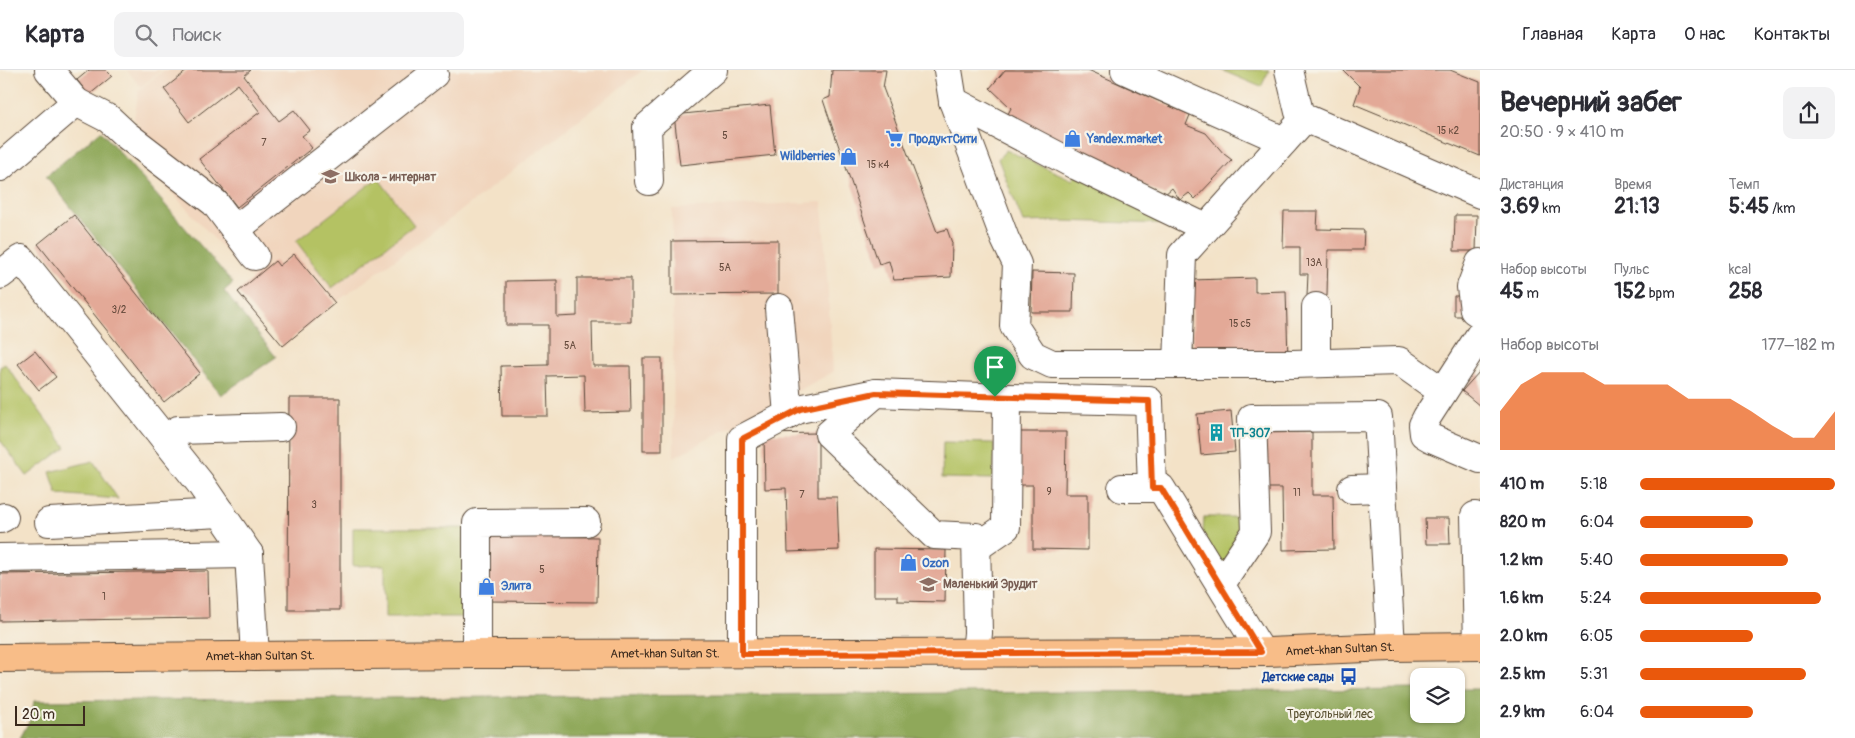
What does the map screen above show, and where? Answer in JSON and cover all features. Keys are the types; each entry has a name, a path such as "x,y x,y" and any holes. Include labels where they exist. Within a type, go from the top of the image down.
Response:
{"main road":[{"name":"Amet-khan Sultan St.","path":"0,658 477,654 1261,652 1391,646 1479,646"}],"lane":[{"path":"49,70 76,102 109,119 125,134 215,203 255,256"},
{"path":"650,181 647,127 713,70"},
{"path":"948,70 953,101 1005,239 1017,264 1014,326 1033,355 1052,364 1400,361 1443,392"},
{"path":"1125,70 1284,141"},
{"path":"1289,70 1299,112 1305,118 1480,194"},
{"path":"235,230 434,74"},
{"path":"953,101 1077,166 1206,228"},
{"path":"0,167 76,102"},
{"path":"1178,364 1182,255 1305,118"},
{"path":"0,275 21,259 165,438 249,554 255,656"},
{"path":"1480,263 1471,287 1474,310 1480,314"},
{"path":"779,308 788,415"},
{"path":"1316,308 1316,363"},
{"path":"1480,335 1423,425 1424,434 1480,459"},
{"path":"876,393 829,434 934,535 976,537 978,633 976,652"},
{"path":"742,654 742,439 800,409 876,393 1149,401 1152,488"},
{"path":"977,547 1006,527 1007,398"},
{"path":"1221,584 1256,532 1252,418 1378,417 1391,646"},
{"path":"165,438 178,430 281,427"},
{"path":"1122,488 1161,488 1261,652"},
{"path":"1352,489 1382,488"},
{"path":"49,522 221,513"},
{"path":"1475,516 1479,646"},
{"path":"477,654 476,523 586,522"},
{"path":"0,558 249,554"}],"shaded area":[{"path":"127,70 161,70 141,87"},
{"name":"Школа - интернат","path":"164,70 643,70 453,217 335,303 290,340 245,287 252,280 121,137 139,125 134,119 139,90"},
{"path":"822,202 833,372 674,457 672,209"}],"green space":[{"path":"1221,70 1269,70 1261,87"},
{"path":"101,131 233,283 224,291 276,357 221,395 46,176"},
{"path":"1006,150 1073,180 1077,166 1168,224 1062,221 1023,222 998,159"},
{"path":"378,178 414,225 332,288 296,241"},
{"path":"5,364 66,447 27,476 0,440 0,367"},
{"path":"943,442 994,443 994,479 942,478"},
{"path":"93,461 118,499 57,494 50,472"},
{"path":"1204,517 1250,517 1221,576 1202,547"},
{"path":"353,528 469,528 469,617 385,617 385,565 353,566"},
{"name":"Треугольный лес","path":"1410,689 1410,723 1465,723 1465,689 1480,689 1480,738 20,738 31,718 34,701"}],"building":[{"path":"89,70 106,70 112,76 89,95 77,80"},
{"path":"188,70 251,70 244,76 279,121 294,110 310,130 302,136 312,148 237,207 199,159 260,112 238,84 189,122 164,89"},
{"path":"832,70 886,70 883,88 937,232 947,229 952,243 951,277 894,280 889,261 879,264 823,100 830,97"},
{"path":"1005,70 1088,70 1190,115 1186,125 1206,133 1224,154 1232,160 1195,199 1189,193 1180,200 1172,188 1164,195 1006,118 1011,108 990,88"},
{"path":"1343,70 1450,70 1480,82 1480,156 1354,104 1360,87"},
{"path":"770,105 775,155 680,165 674,115"},
{"path":"1284,211 1318,211 1317,229 1364,230 1363,250 1328,250 1327,296 1307,296 1308,274 1300,274 1300,247 1283,247"},
{"path":"74,215 200,373 164,402 38,244"},
{"path":"1455,215 1477,215 1476,251 1454,251"},
{"path":"778,240 778,294 672,295 672,241"},
{"path":"294,254 335,303 283,346 238,292 275,261 279,266"},
{"path":"1032,272 1074,273 1073,312 1031,312"},
{"path":"577,278 631,278 631,322 592,322 593,366 630,366 631,412 585,413 584,375 547,376 548,416 502,416 501,366 548,365 548,325 506,325 506,281 557,280 557,317 577,316"},
{"path":"1255,278 1255,292 1286,291 1288,359 1193,355 1192,280"},
{"path":"1454,296 1466,296 1465,316 1454,316"},
{"path":"35,351 56,377 39,390 18,364"},
{"path":"643,358 662,358 662,451 643,451"},
{"path":"1480,371 1480,406 1462,391"},
{"path":"289,398 340,398 340,610 288,610"},
{"name":"ТП-307","path":"1231,411 1235,452 1201,455 1197,414"},
{"path":"1012,432 1066,432 1065,494 1088,494 1088,550 1033,549 1033,485 1012,485"},
{"path":"1312,432 1312,495 1333,495 1334,549 1283,550 1282,488 1261,488 1260,433"},
{"path":"818,433 818,497 837,497 839,550 788,552 786,488 765,489 764,434"},
{"path":"1425,518 1449,518 1450,544 1426,544"},
{"path":"488,536 598,537 597,602 486,601"},
{"path":"874,549 946,550 945,602 898,601 898,596 874,596"},
{"path":"208,571 209,618 0,621 0,574"}],"place":[{"name":"ПродуктСити","path":"895,139"},
{"name":"Yandex.market","path":"1073,139"},
{"name":"Wildberries","path":"849,156"},
{"name":"Школа - интернат","path":"331,177"},
{"name":"ТП-307","path":"1216,433"},
{"name":"Ozon","path":"908,563"},
{"name":"Маленький Эрудит","path":"929,584"},
{"name":"Элита","path":"487,586"},
{"name":"Детские сады","path":"1348,677"}],"route":[{"path":"876,393 995,397 1149,401 1152,488 1161,488 1261,652 742,654 742,439 800,409 876,393"}]}
